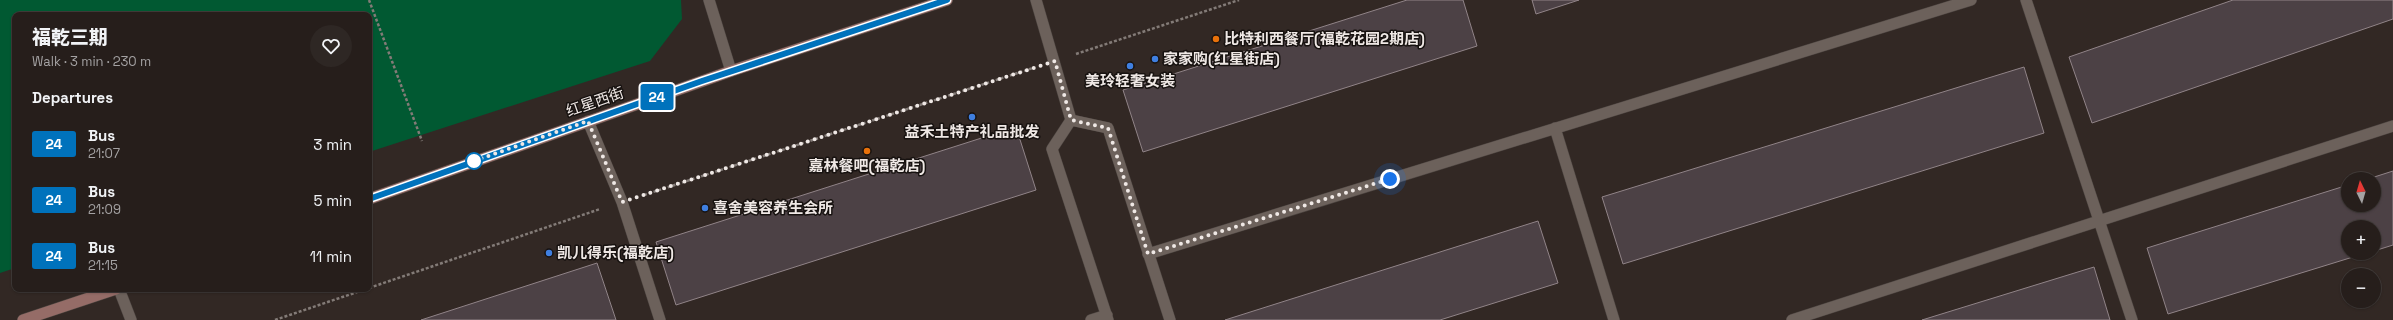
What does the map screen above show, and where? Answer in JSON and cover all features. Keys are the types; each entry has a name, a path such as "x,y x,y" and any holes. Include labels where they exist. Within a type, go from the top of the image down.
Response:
{"main road":[{"name":"红星西街","path":"372,198 731,71 947,0"},
{"path":"23,320 109,292"}],"street":[{"path":"709,0 731,71"},
{"path":"1036,0 1071,120 1052,149 1108,318 1092,320"},
{"path":"1148,254 1971,0"},
{"path":"2026,0 2132,320"},
{"path":"1071,120 1108,128 1170,320"},
{"path":"588,121 622,202 660,320"},
{"path":"1792,320 2393,126"},
{"path":"1555,128 1614,320"},
{"path":"119,292 130,320"}],"path":[{"path":"369,0 422,141"},
{"path":"372,287 622,202 1239,0"},
{"path":"275,320 357,292"}],"green space":[{"path":"0,0 681,0 682,19 650,61 372,151 372,12 12,12 12,269 0,273"}],"building":[{"path":"1407,0 1463,0 1477,46 1143,152 1123,90"},
{"path":"1532,0 1579,0 1536,14"},
{"path":"2233,0 2393,0 2393,19 2092,123 2069,57"},
{"path":"2024,67 2044,133 1623,264 1602,197"},
{"path":"1016,127 1036,190 676,305 656,242"},
{"path":"2393,171 2393,245 2381,249 2381,220 2341,220 2341,260 2343,260 2168,314 2147,248 2341,187 2341,212 2381,212 2381,175"},
{"path":"1538,221 1558,283 1440,320 1225,320"},
{"path":"597,263 616,320 421,320"},
{"path":"2094,267 2110,320 1922,320"}],"bus line":[{"name":"24","path":"372,198 702,81 947,0"}],"place":[{"name":"比特利西餐厅(福乾花园2期店)","path":"1216,39"},
{"name":"家家购(红星街店)","path":"1155,59"},
{"name":"美玲轻奢女装","path":"1130,66"},
{"name":"益禾土特产礼品批发","path":"972,117"},
{"name":"嘉林餐吧(福乾店)","path":"867,151"},
{"name":"喜舍美容养生会所","path":"705,208"},
{"name":"凯儿得乐(福乾店)","path":"549,253"}],"route":[{"path":"474,161 471,162 588,121 622,202 1055,61 1071,120 1108,128 1148,254 1390,179"}]}
